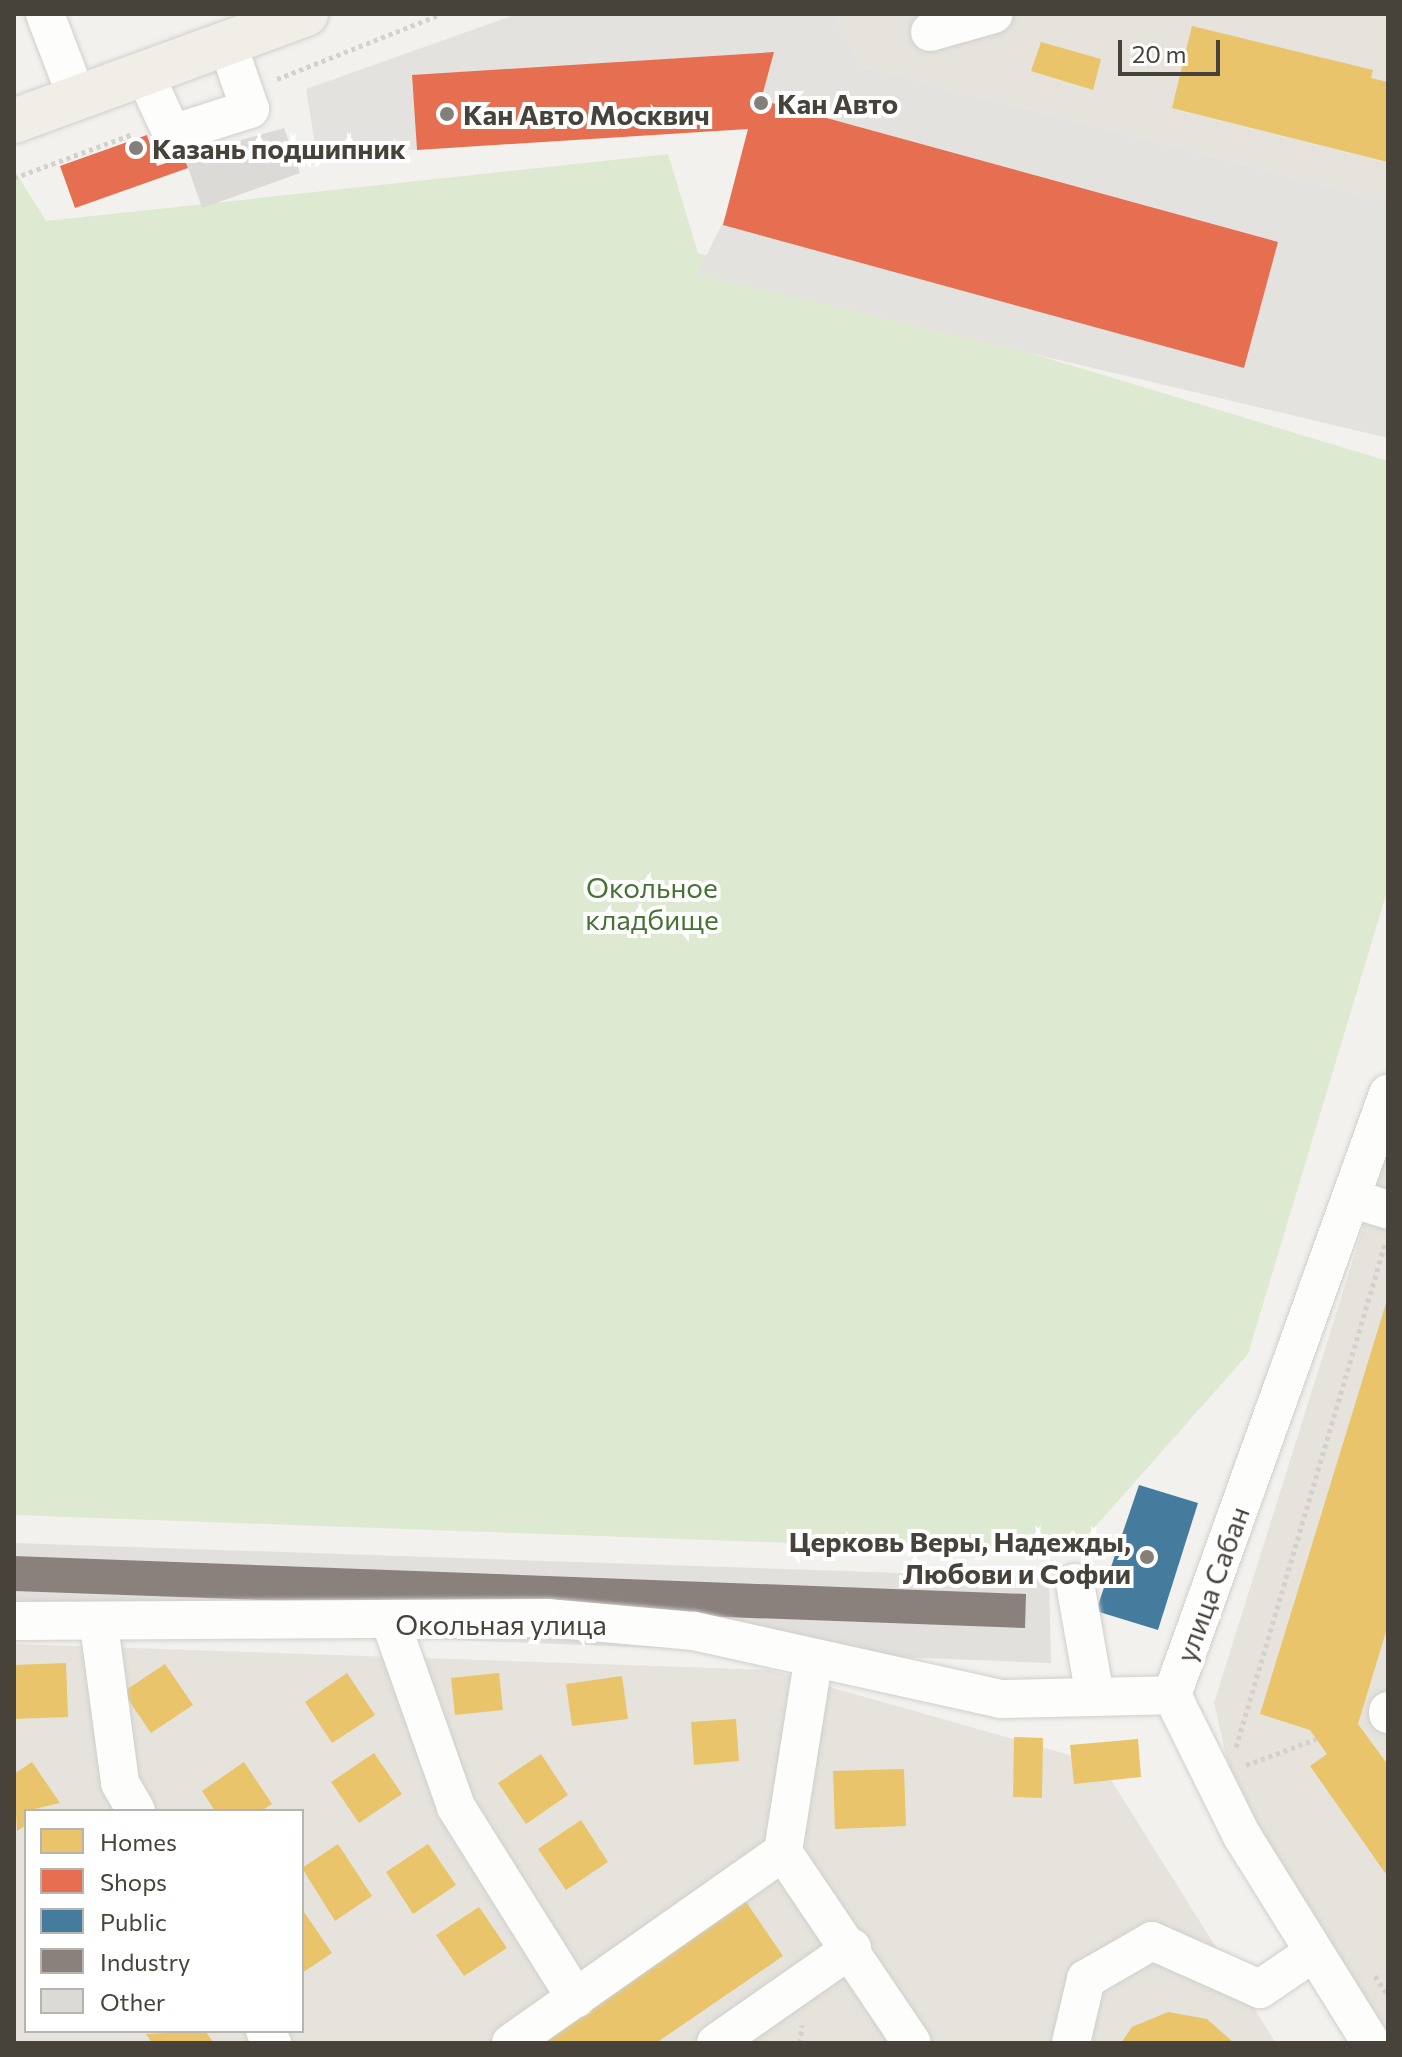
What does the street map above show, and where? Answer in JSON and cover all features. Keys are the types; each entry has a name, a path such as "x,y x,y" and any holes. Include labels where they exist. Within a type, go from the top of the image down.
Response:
{"main road":[{"path":"14,121 306,14"}],"street":[{"path":"45,14 77,98"},
{"path":"930,32 994,14"},
{"path":"144,73 172,134 250,109 227,43"},
{"name":"улица Сабан","path":"1371,2043 1242,1836 1172,1695 1373,1206 1388,1094"},
{"path":"1075,1583 1095,1696"},
{"name":"Окольная улица","path":"14,1621 99,1625 391,1623 547,1618 679,1630 813,1662 1001,1699 1172,1695"},
{"path":"391,1623 456,1807 576,1998"},
{"path":"99,1625 120,1783 135,1809"},
{"path":"813,1662 783,1852 852,1948 912,2043"},
{"path":"511,2043 783,1852"},
{"path":"1071,2043 1086,1979 1152,1941 1260,1989 1314,1952"},
{"path":"716,2043 852,1948"}],"path":[{"path":"1247,1778 1234,1753 1386,1249 1373,1206"},
{"path":"1241,1767 1316,1739"},
{"path":"1371,1969 1388,1995"}],"shaded area":[{"path":"517,14 833,14 863,67 1388,201 1388,438 697,274 725,218 1244,368 1278,242 761,100 774,52 412,76 417,150 315,144 306,89"},
{"path":"833,14 1388,14 1388,201 863,67"},
{"path":"1388,1148 1388,2033 1234,1790 1214,1703"},
{"path":"14,1543 1049,1578 1051,1663 14,1623"},
{"path":"14,1644 770,1670 1101,1764 1276,2043 14,2043"}],"green space":[{"name":"Окольное кладбище","path":"668,154 698,253 1388,461 1388,888 1248,1354 1072,1553 14,1515 14,170 46,221"}],"building: Homes":[{"path":"1192,26 1373,70 1371,78 1388,82 1388,162 1172,108"},
{"path":"1041,42 1101,59 1093,90 1031,71"},
{"path":"1387,1300 1388,1625 1358,1724 1388,1765 1388,1877 1310,1766 1327,1754 1310,1730 1260,1714"},
{"path":"66,1663 68,1717 14,1719 14,1665"},
{"path":"165,1664 193,1705 151,1733 123,1692"},
{"path":"347,1673 375,1715 332,1743 305,1702"},
{"path":"499,1673 503,1710 455,1715 451,1678"},
{"path":"622,1676 628,1719 572,1726 566,1684"},
{"path":"736,1719 739,1761 694,1765 691,1722"},
{"path":"1014,1737 1043,1738 1042,1798 1013,1797"},
{"path":"1138,1739 1141,1777 1074,1784 1070,1745"},
{"path":"374,1753 402,1794 359,1823 331,1782"},
{"path":"541,1754 568,1795 526,1824 498,1783"},
{"path":"32,1762 60,1803 24,1809 24,1826 17,1831 14,1774"},
{"path":"244,1762 272,1804 264,1809 214,1809 202,1791"},
{"path":"904,1769 906,1826 835,1829 833,1771"},
{"path":"581,1820 608,1862 566,1890 538,1849"},
{"path":"338,1844 372,1896 335,1921 304,1867"},
{"path":"428,1844 456,1885 413,1914 386,1872"},
{"path":"746,1902 783,1956 656,2043 541,2043"},
{"path":"479,1907 507,1948 464,1976 436,1935"},
{"path":"304,1912 332,1953 304,1972"},
{"path":"1168,2012 1207,2019 1234,2043 1121,2043 1132,2027"},
{"path":"206,2033 214,2043 152,2043 146,2034"}],"building: Shops":[{"path":"774,52 761,100 1278,242 1244,368 723,225 748,129 417,150 412,75"},
{"path":"147,135 157,166 184,157 188,168 75,208 60,166"}],"building: Public":[{"name":"Церковь Веры, Надежды, Любови и Софии","path":"1139,1485 1198,1503 1158,1630 1096,1611"}],"building: Industry":[{"path":"14,1556 1026,1594 1025,1628 14,1591"}],"building: Other":[{"path":"284,128 300,173 202,208 184,156"}],"place":[{"name":"Кан Авто","path":"761,103"},
{"name":"Кан Авто Москвич","path":"447,114"},
{"name":"Казань подшипник","path":"136,148"},
{"name":"Церковь Веры, Надежды, Любови и Софии","path":"1147,1557"}]}
